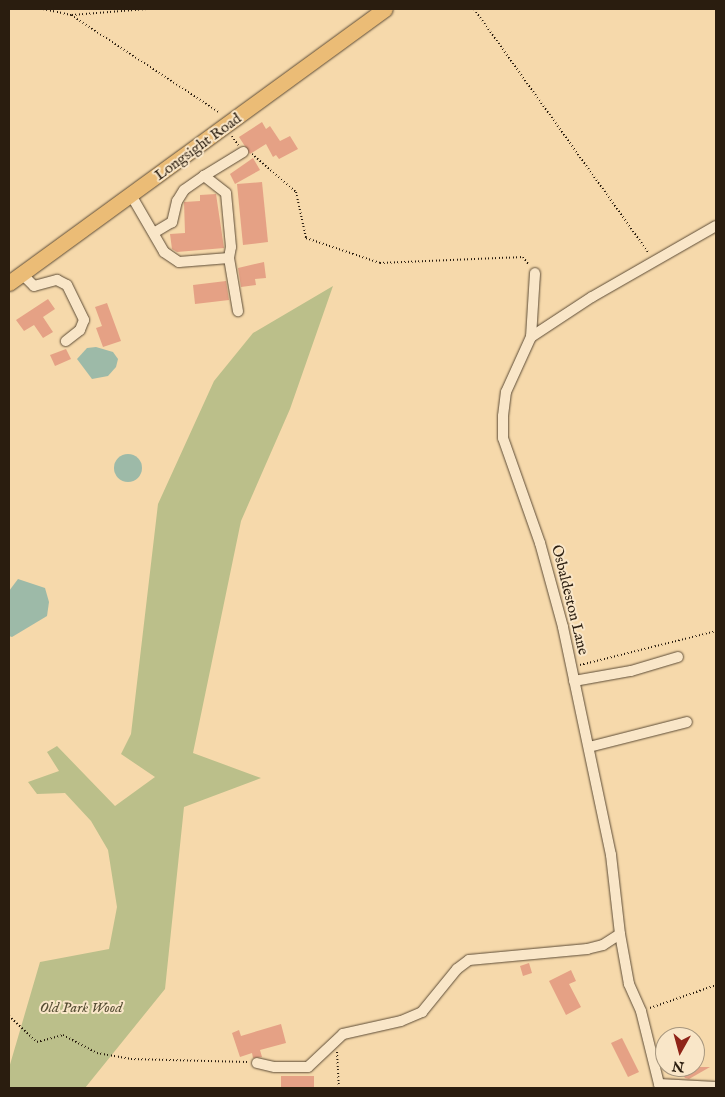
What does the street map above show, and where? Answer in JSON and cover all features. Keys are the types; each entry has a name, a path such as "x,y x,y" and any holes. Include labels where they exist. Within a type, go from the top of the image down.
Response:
{"highway":[{"name":"Longsight Road","path":"9,283 385,9"}],"street":[{"path":"154,233 172,222 176,201 184,190 243,152"},
{"path":"204,176 226,192 231,247 229,258 238,311"},
{"path":"131,195 164,252 179,262 229,258"},
{"path":"531,337 716,226"},
{"path":"531,337 535,273"},
{"path":"22,274 34,286 57,280 67,285 84,320 80,330 66,342"},
{"name":"Osbaldeston Lane","path":"531,337 506,392 503,438 552,580 611,855 620,934 629,984 641,1011 660,1086"},
{"path":"574,681 630,671 678,657"},
{"path":"589,747 687,722"},
{"path":"256,1063 275,1067 308,1067 343,1034 400,1021 422,1012 457,968 469,960 586,949 603,946 620,934"},
{"path":"660,1086 716,1088"}],"path":[{"path":"43,9 71,15 147,9"},
{"path":"474,9 655,261"},
{"path":"71,15 229,124 243,152 249,151 296,192 306,238 380,263 523,257 535,273"},
{"path":"571,667 716,631"},
{"path":"641,1011 716,985"},
{"path":"9,1016 37,1042 63,1035 97,1054 131,1059 256,1063"},
{"path":"337,1039 339,1088"}],"green space":[{"name":"Old Park Wood","path":"333,286 290,409 241,521 193,753 261,778 184,807 165,989 85,1088 9,1088 9,1068 40,962 109,949 117,907 108,850 91,821 65,793 37,794 28,782 59,771 47,752 57,746 115,806 155,777 121,754 131,734 158,504 214,381 253,333"}],"shaded area":[{"path":"96,347 113,352 118,359 116,367 108,376 92,379 77,359 87,348"},
{"path":"128,454 138,458 142,468 138,478 128,482 118,478 114,468 118,458"},
{"path":"18,579 45,588 49,602 47,616 12,637 9,636 9,591"}],"building":[{"path":"262,122 266,129 270,126 280,141 290,136 298,149 279,159 276,155 273,157 266,144 250,154 239,137"},
{"path":"253,158 260,170 235,184 230,174"},
{"path":"262,182 268,242 243,245 237,184"},
{"path":"216,194 224,248 177,252 172,249 170,234 185,233 184,202 200,201 200,195"},
{"path":"264,262 266,278 255,279 256,285 241,287 238,268"},
{"path":"226,281 229,300 195,304 193,285"},
{"path":"48,299 55,309 43,317 53,332 43,338 34,325 24,331 16,320"},
{"path":"107,303 121,341 103,347 96,328 102,326 95,307"},
{"path":"66,349 71,359 55,366 50,355"},
{"path":"529,963 532,973 523,976 520,966"},
{"path":"571,970 576,981 569,984 581,1007 566,1015 549,981"},
{"path":"281,1024 286,1043 260,1050 262,1057 253,1058 252,1053 240,1057 232,1033 239,1030 241,1036"},
{"path":"622,1038 639,1072 628,1077 611,1043"},
{"path":"281,1076 314,1076 314,1088 281,1088"}]}
